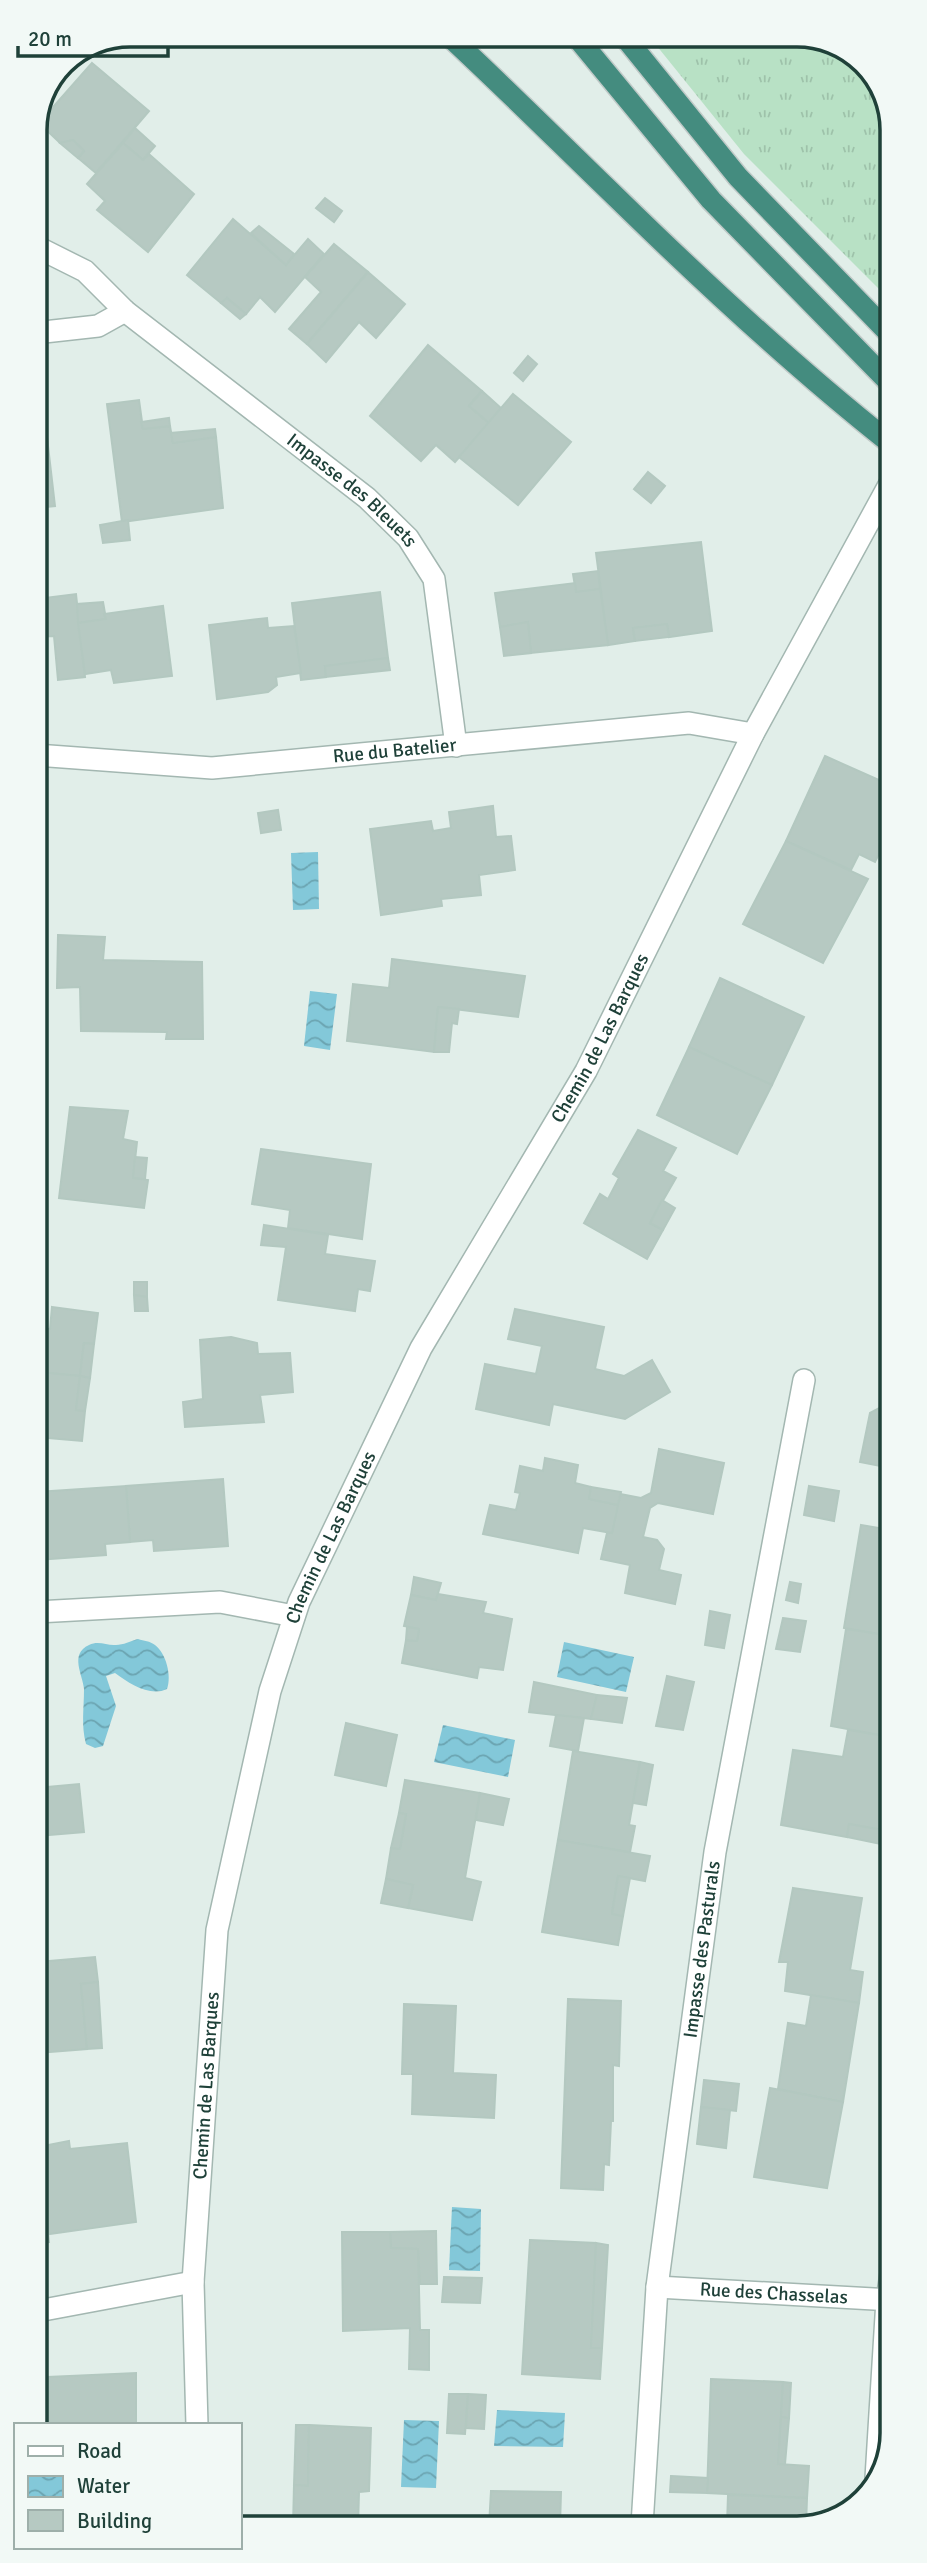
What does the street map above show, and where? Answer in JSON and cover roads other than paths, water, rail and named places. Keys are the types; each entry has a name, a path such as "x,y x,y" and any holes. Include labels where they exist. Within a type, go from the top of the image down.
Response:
{"highway":[{"path":"460,47 617,199 821,388 880,435"},
{"path":"585,47 712,200 880,373"},
{"path":"633,47 738,177 880,324"}],"street":[{"name":"Impasse des Bleuets","path":"47,252 85,271 125,311 367,498 408,538 434,579 456,746"},
{"path":"47,332 98,326 125,311"},
{"name":"Chemin de Las Barques","path":"197,2423 193,2282 217,1930 270,1690 294,1616 421,1349 586,1071 752,734 880,502"},
{"name":"Rue du Batelier","path":"47,756 212,768 689,723 752,734"},
{"name":"Impasse des Pasturals","path":"643,2516 657,2287 715,1852 804,1380"},
{"path":"47,1611 220,1602 294,1616"},
{"path":"47,2309 193,2282"},
{"name":"Rue des Chasselas","path":"657,2287 880,2299"},
{"path":"878,2446 880,2423"}],"water":[{"path":"318,852 319,909 293,910 291,853"},
{"path":"310,991 337,994 330,1050 304,1046"},
{"path":"138,1639 153,1644 162,1653 168,1671 167,1689 147,1690 115,1673 106,1676 116,1706 103,1746 95,1748 86,1744 84,1737 84,1689 78,1659 83,1649 89,1645 119,1645"},
{"path":"564,1642 634,1657 626,1692 557,1677"},
{"path":"443,1725 515,1740 508,1777 434,1762"},
{"path":"452,2207 481,2209 480,2271 449,2270"},
{"path":"497,2410 565,2413 563,2447 494,2446"},
{"path":"404,2420 439,2421 436,2488 401,2487"}]}
